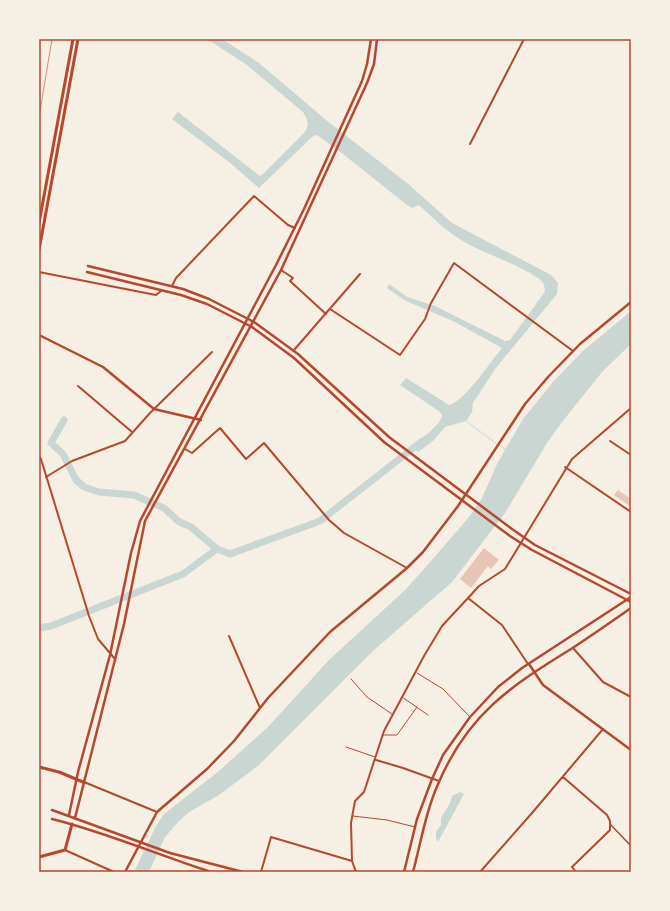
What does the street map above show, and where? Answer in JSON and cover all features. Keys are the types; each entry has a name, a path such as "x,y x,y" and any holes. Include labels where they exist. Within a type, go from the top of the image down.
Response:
{"main road":[{"path":"39,223 73,39"},
{"path":"39,250 78,39"},
{"path":"69,815 76,779 110,655 131,553 143,515 248,319 304,209 362,81 372,39"},
{"path":"75,818 83,782 116,660 140,541 148,517 252,327 309,212 367,83 374,64 378,39"},
{"path":"88,266 172,286 209,299 254,322 294,350 389,436 512,529 535,545 631,594"},
{"path":"87,272 181,294 206,304 252,327 294,358 384,442 510,536 553,561 631,602"},
{"path":"125,872 157,812 207,769 234,742 260,708 330,632 407,568 441,530 497,449 525,404 573,351 631,302"},
{"path":"39,335 103,367 154,409 201,420"},
{"path":"404,872 415,827 432,778 443,755 470,717 498,686 631,597"},
{"path":"413,872 425,821 439,781 450,758 474,723 502,694 631,608"},
{"path":"529,664 543,685 631,750"},
{"path":"39,767 83,782"},
{"path":"52,810 92,823 170,853 243,872"},
{"path":"52,819 98,832 131,846 211,872"},
{"path":"39,857 65,850 72,824"}],"street":[{"path":"470,144 524,39"},
{"path":"172,286 176,278 254,196 288,225 294,228"},
{"path":"330,308 400,354 425,319 426,312 454,263 573,351"},
{"path":"281,270 293,278 290,281 326,314"},
{"path":"39,272 156,295 162,290"},
{"path":"294,350 360,274"},
{"path":"46,478 72,462 126,441 132,432 154,409 212,352"},
{"path":"78,386 132,432"},
{"path":"356,872 352,861 351,823 356,801 364,792 383,735 392,714 442,626 479,586 505,569 565,467 572,459 631,408"},
{"path":"185,449 192,453 220,428 246,459 264,443 330,520 344,533 407,568"},
{"path":"610,441 631,455"},
{"path":"39,456 86,601 89,616 98,639 110,655 116,660"},
{"path":"565,467 631,512"},
{"path":"468,598 502,625 529,664"},
{"path":"229,636 260,708"},
{"path":"573,648 603,682 631,697"},
{"path":"480,872 563,777 602,729"},
{"path":"375,759 439,781"},
{"path":"563,777 607,815 611,825 631,846"},
{"path":"83,782 157,812"},
{"path":"576,872 572,867 610,830 611,825"},
{"path":"261,872 271,837 352,861"},
{"path":"65,850 114,872"}],"lane":[{"path":"415,672 443,690 470,717"},
{"path":"351,679 367,697 392,714"},
{"path":"402,697 428,715"},
{"path":"383,735 397,735 417,707"},
{"path":"346,747 375,759"},
{"path":"352,816 387,820 415,827"}],"shaded area":[{"path":"207,39 222,39 259,63 326,120 407,183 452,223 551,275 558,283 557,294 495,369 473,403 472,412 466,421 445,427 434,440 418,452 411,446 438,424 442,415 439,411 400,385 406,378 449,405 462,397 502,348 455,322 404,300 387,288 389,284 407,297 435,306 505,341 510,340 544,293 545,289 543,282 527,271 461,240 442,226 419,205 412,208 407,205 317,135 313,136 259,188 229,162 172,119 178,112 260,176 304,133 308,125 307,120 303,112 247,65"},
{"path":"631,311 631,344 602,372 562,422 547,443 505,513 452,582 373,651 259,765 219,795 189,812 179,821 165,837 149,872 134,872 157,824 164,814 219,771 268,727 329,660 405,590 425,568 469,517 482,498 498,462 523,419 553,382 583,351"},
{"path":"460,792 464,794 438,842 436,832 441,825 441,818 449,805 452,796"}],"building":[{"path":"618,490 631,499 631,507 614,495"},
{"path":"484,548 499,560 491,569 488,566 471,588 460,579"}],"waterway":[{"path":"64,420 51,443 63,454 76,480 84,487 99,492 134,495 164,508 178,521 191,527 217,549"},
{"path":"466,421 497,444"},
{"path":"39,628 51,626 183,574 217,549 230,554 320,521 421,442"},
{"path":"499,445 505,449"}],"railway":[{"path":"39,117 52,39"}]}
